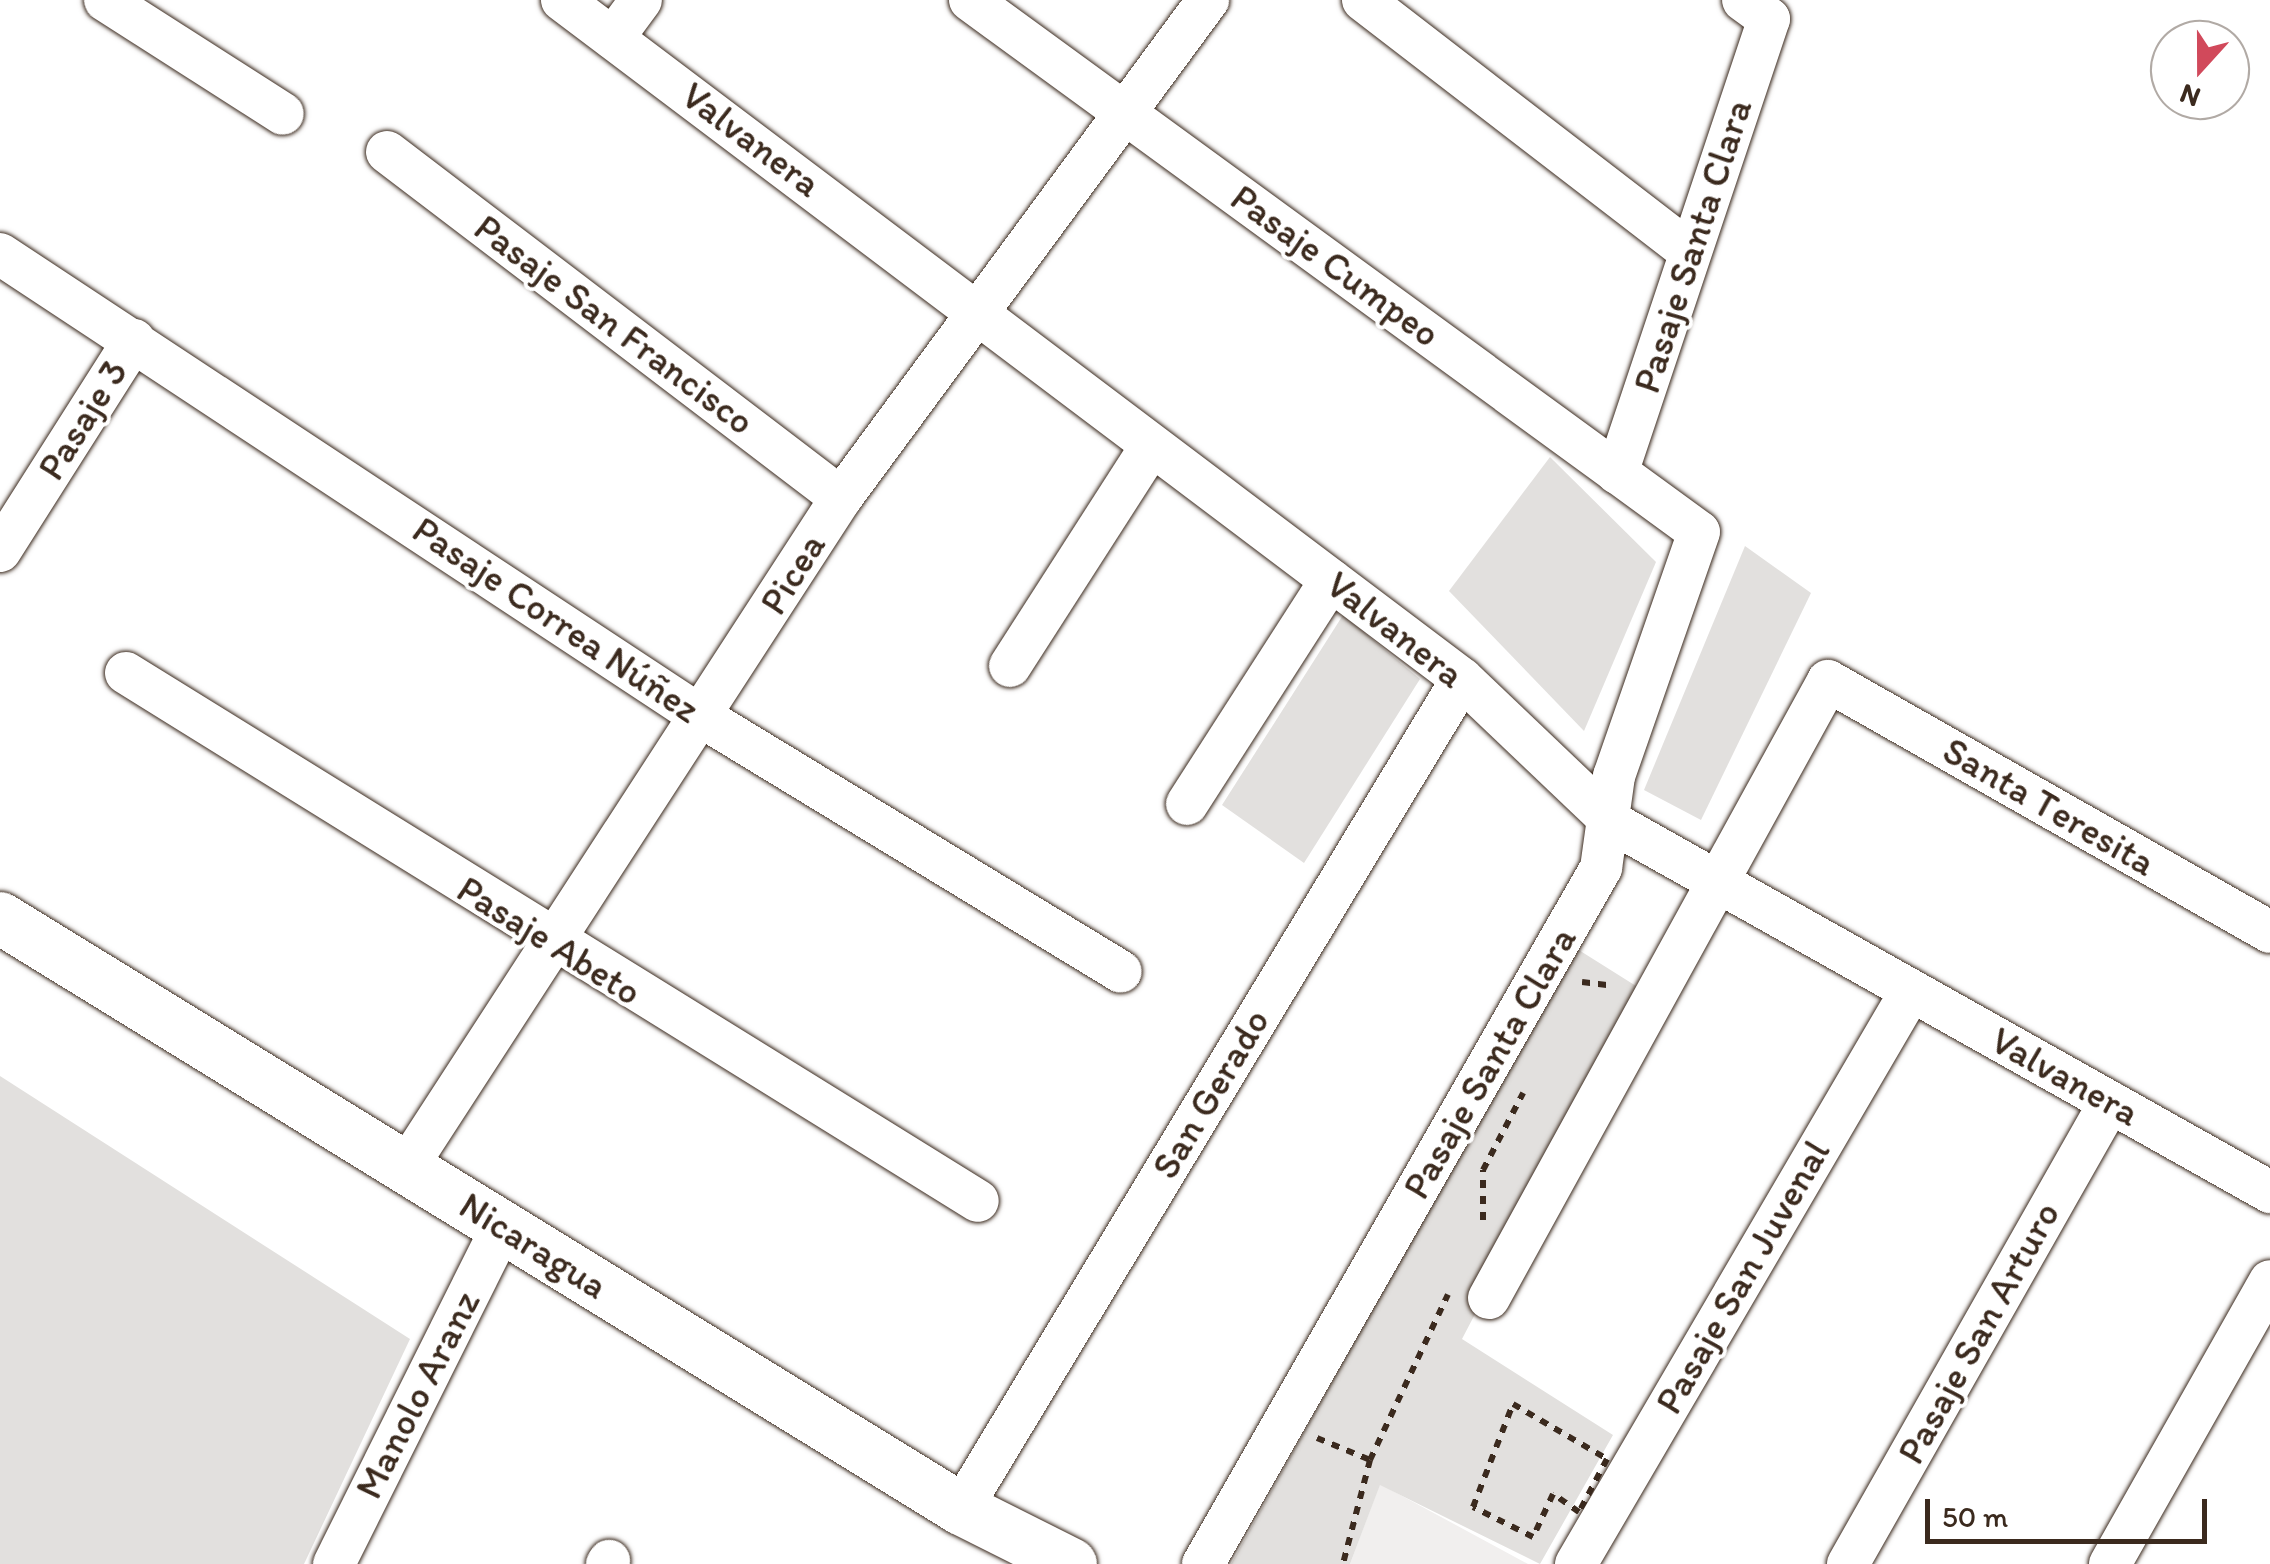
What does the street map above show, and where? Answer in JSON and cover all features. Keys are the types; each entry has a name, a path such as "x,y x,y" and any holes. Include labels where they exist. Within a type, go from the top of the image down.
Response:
{"street":[{"path":"105,0 282,114"},
{"name":"Valvanera","path":"562,0 974,305 1152,446 1462,680 1612,823 2270,1192"},
{"path":"613,38 640,0"},
{"name":"Pasaje Cumpeo","path":"970,0 1699,532"},
{"name":"Picea","path":"406,1168 702,718 840,498 974,305 1208,0"},
{"path":"1363,0 1690,252"},
{"name":"Pasaje Santa Clara","path":"1617,473 1690,252 1756,10"},
{"name":"Pasaje San Francisco","path":"386,152 840,498"},
{"name":"Pasaje Correa Núñez","path":"0,254 702,718 1121,972"},
{"name":"Pasaje 3","path":"0,550 134,340"},
{"path":"1010,666 1152,446"},
{"name":"Pasaje Santa Clara","path":"1204,1564 1601,868 1612,823 1614,776 1699,532"},
{"path":"1187,804 1331,580"},
{"name":"Pasaje Abeto","path":"126,673 553,945 978,1201"},
{"name":"San Gerado","path":"961,1509 1462,680"},
{"name":"Santa Teresita","path":"1716,881 1828,681 2270,932"},
{"path":"1471,1291 1660,983 1716,881"},
{"name":"Nicaragua","path":"0,918 961,1509 1071,1564"},
{"name":"Pasaje San Juvenal","path":"1576,1564 1911,991"},
{"name":"Pasaje San Arturo","path":"1848,1564 2110,1102"},
{"name":"Manolo Aranz","path":"334,1564 502,1227"},
{"path":"2110,1564 2270,1280"}],"path":[{"path":"1572,998 1580,981 1610,989 1624,980 1660,983"},
{"path":"1478,1231 1483,1170 1527,1084"},
{"path":"1344,1564 1370,1460 1471,1291"},
{"path":"1513,1404 1607,1459 1579,1512 1553,1494 1534,1536 1473,1507 1513,1404"},
{"path":"1283,1424 1370,1460"}],"shaded area":[{"path":"1550,457 1656,562 1584,731 1449,591"},
{"path":"1745,546 1811,593 1701,820 1644,790"},
{"path":"1343,615 1420,679 1304,863 1222,805"},
{"path":"1574,947 1644,991 1462,1339 1613,1435 1540,1564 1380,1485 1350,1564 1231,1564"},
{"path":"0,1076 410,1339 304,1564 0,1564"},
{"path":"1380,1484 1528,1564 1350,1564"}]}
